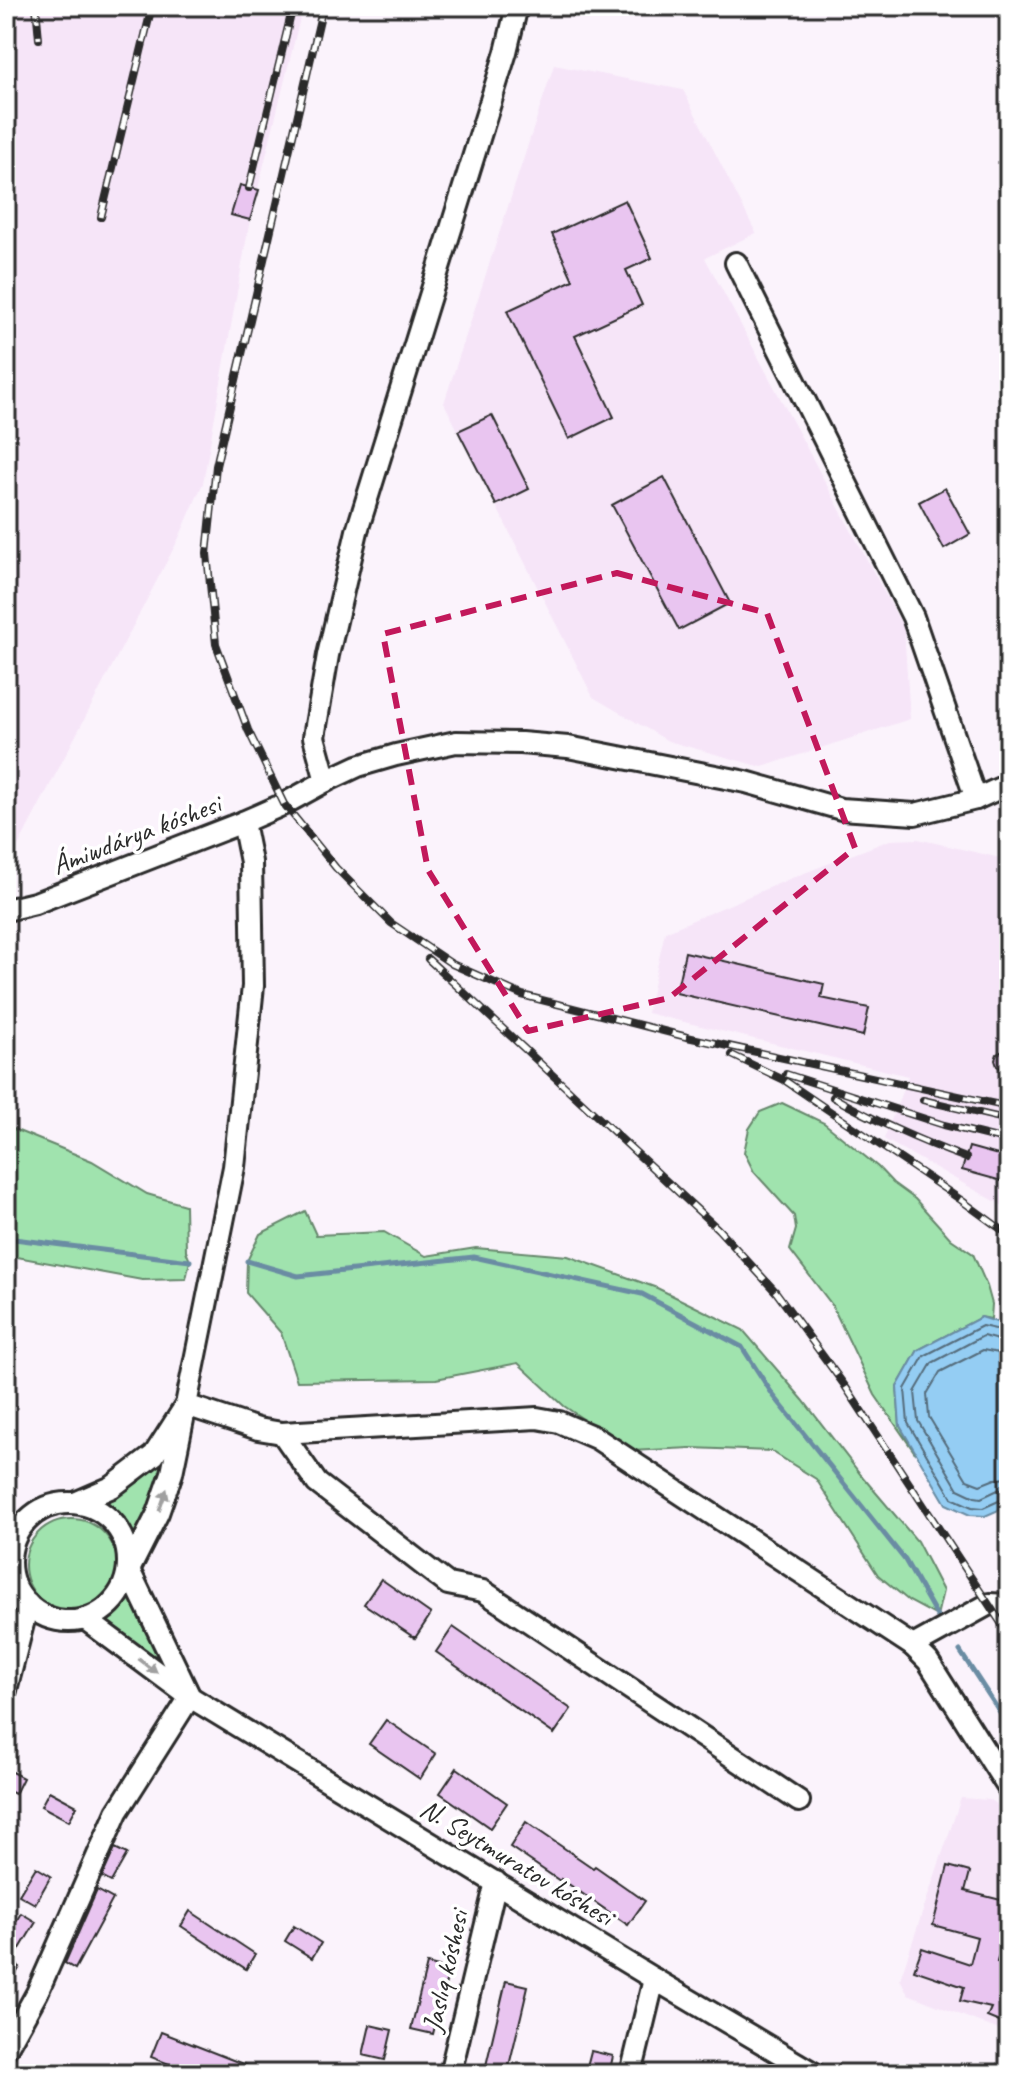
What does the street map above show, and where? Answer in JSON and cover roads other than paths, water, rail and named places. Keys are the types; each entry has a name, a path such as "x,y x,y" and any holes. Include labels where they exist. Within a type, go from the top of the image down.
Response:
{"street":[{"path":"326,781 314,737 328,655 357,531 506,52 517,6"},
{"path":"736,263 913,617 976,799"},
{"name":"Ámiwdárya kóshesi","path":"6,910 35,903 243,822 358,766 456,742 568,747 746,782 841,809 915,814 976,799 1009,784"},
{"path":"6,2049 37,1993 117,1812 190,1697 129,1570 127,1550 120,1533 109,1518 93,1508 75,1503 57,1504 27,1520 16,1535 11,1553 11,1571 17,1589 28,1604 40,1613 70,1621 101,1612 114,1601 123,1586 129,1570 158,1513 172,1473 234,1167 253,986 251,862 243,822"},
{"path":"186,1405 258,1429 282,1433 537,1418 559,1422 596,1438 913,1646 928,1661 1009,1789"},
{"path":"75,1503 112,1487 154,1455 186,1405"},
{"path":"282,1433 317,1483 448,1584 483,1591 799,1801"},
{"path":"6,1524 27,1520"},
{"path":"6,1598 28,1604"},
{"path":"6,1690 28,1604"},
{"path":"913,1646 989,1604 1009,1605"},
{"name":"N. Seytmuratov kóshesi","path":"85,1619 190,1697 815,2074"},
{"name":"Jaslıq kóshesi","path":"450,2074 496,1882"},
{"path":"631,2074 654,1979"}],"water":[{"path":"981,1317 1009,1326 1009,1508 985,1516 970,1515 946,1504 900,1426 897,1387 918,1350"}],"waterway":[{"path":"6,1238 190,1261"},
{"path":"247,1261 298,1276 474,1257 642,1294 742,1347 773,1395 905,1560 937,1616"},
{"path":"960,1651 1009,1726"}],"railway":[{"path":"36,6 39,39"},
{"path":"101,217 152,6"},
{"path":"249,188 293,6"},
{"path":"323,6 216,466 207,554 216,644 248,730 284,804 336,868 391,923 452,964 522,995 687,1037 1009,1107"},
{"path":"428,959 718,1229 776,1292 845,1386 1009,1635"},
{"path":"732,1055 784,1080 1009,1235"},
{"path":"786,1074 944,1125 1009,1141"},
{"path":"833,1097 898,1130 966,1158"},
{"path":"923,1100 1009,1120"}]}
